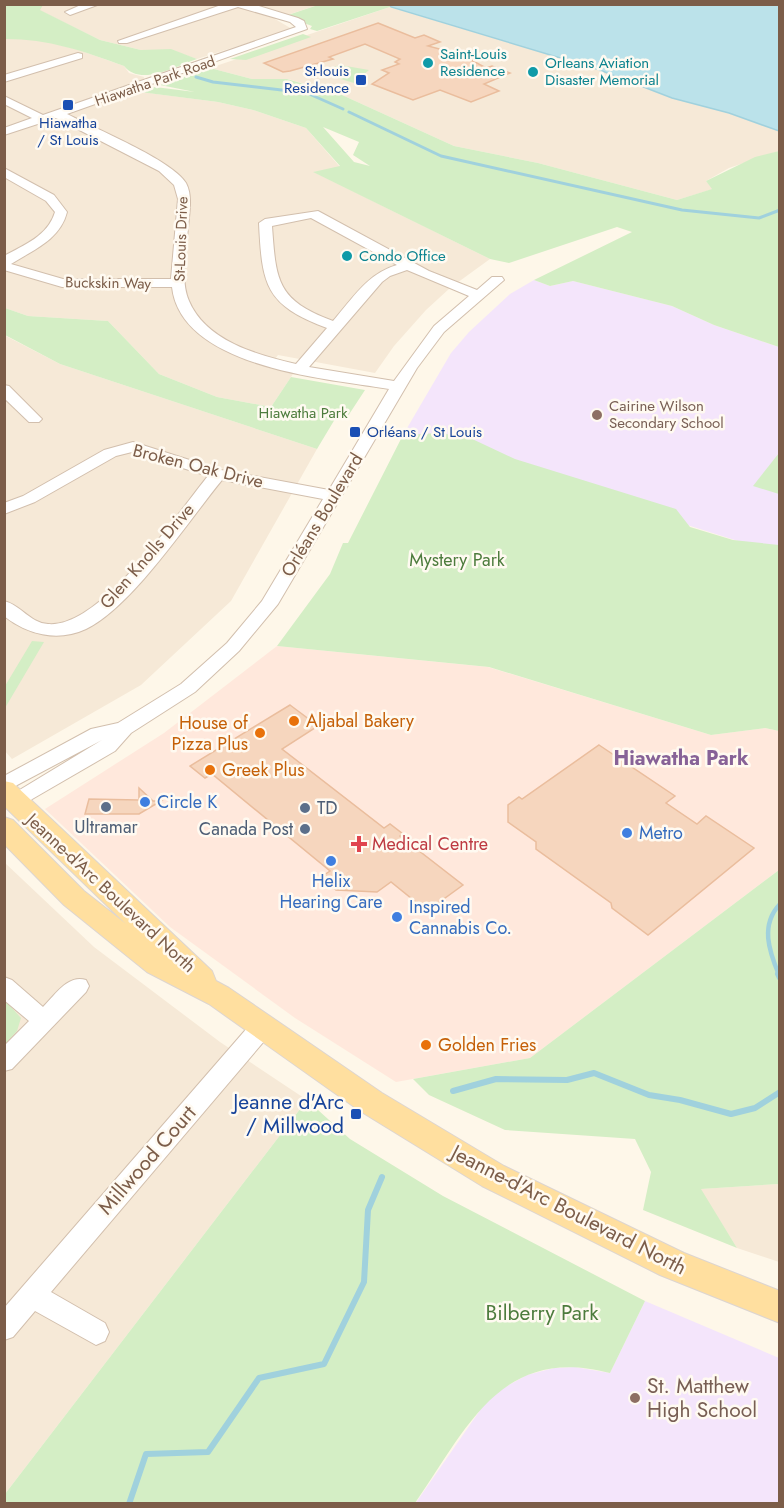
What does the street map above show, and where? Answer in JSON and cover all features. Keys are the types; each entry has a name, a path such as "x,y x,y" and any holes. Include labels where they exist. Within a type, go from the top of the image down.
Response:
{"main road":[{"name":"Jeanne-d'Arc Boulevard North","path":"7,802 74,898 157,964 219,996 371,1102 493,1176 672,1264 780,1307"}],"street":[{"path":"70,12 95,4"},
{"path":"123,41 237,4"},
{"name":"Hiawatha Park Road","path":"4,132 296,33 302,29 302,26 294,20 237,4"},
{"path":"4,79 78,56"},
{"path":"4,99 42,119"},
{"name":"St-Louis Drive","path":"58,114 163,168 180,184 184,199 179,283 184,308 203,331 235,350 255,358 299,369 398,386"},
{"path":"4,172 50,198 61,212 59,223 49,234 4,264"},
{"path":"336,327 293,308 281,298 268,269 265,223 313,214 424,274 478,295"},
{"name":"Buckskin Way","path":"4,264 76,284 179,283"},
{"path":"299,369 377,279 385,273 410,265"},
{"name":"Orléans Boulevard","path":"7,802 108,746 124,728 188,688 246,634 269,604 398,386 439,329 497,280"},
{"path":"4,389 34,419"},
{"name":"Broken Oak Drive","path":"4,509 29,499 72,473 124,447 140,448 218,474 333,496"},
{"name":"Glen Knolls Drive","path":"4,606 21,621 34,628 48,630 80,625 93,617 145,563 218,474"},
{"path":"4,986 44,1021"},
{"path":"4,1062 78,986"},
{"name":"Millwood Court","path":"4,1328 263,1026"},
{"path":"31,1295 96,1332"}],"shaded area":[{"path":"43,4 318,5 275,19 292,29 197,59 171,50 141,50 100,40 39,10"},
{"path":"390,7 597,69 672,98 729,113 779,131 779,151 729,168 706,181 713,189 677,200 538,163 454,146 342,95 288,79 252,79 210,68"},
{"path":"5,39 35,39 76,49 124,66 129,73 144,77 141,92 218,102 253,110 306,128 340,167 314,172 490,259 450,288 426,310 394,346 375,373 278,355 269,367 295,371 271,407 217,397 159,374 108,321 28,316 5,308"},
{"name":"Cairine Wilson Secondary School","path":"534,280 550,286 573,281 672,306 714,325 779,347 779,558 760,548 403,435 451,353 469,332 510,294"},
{"path":"4,335 60,364 317,449 231,601 141,685 12,759 4,750"},
{"path":"277,646 488,667 711,735 765,728 779,731 779,870 530,1058 396,1082 295,1018 170,927 45,809 164,733"},
{"path":"4,862 94,947 220,1042 307,1100 5,1494"},
{"path":"779,1184 779,1262 737,1248 700,1189"},
{"name":"St. Matthew High School","path":"645,1301 779,1358 779,1503 415,1504 483,1406 498,1391 527,1375 554,1368 575,1367 610,1373"}],"green space":[{"path":"5,4 43,5 40,10 100,40 141,50 171,49 197,59 159,73 140,75 124,66 66,47 36,41 5,39"},
{"path":"390,4 390,7 317,31 310,29 312,26 285,16 318,5"},
{"path":"303,34 311,37 246,60 230,59"},
{"path":"340,65 369,70 354,83 324,74 327,69"},
{"path":"210,68 252,79 287,79 342,95 454,146 538,163 677,200 712,189 706,181 755,157 779,151 779,347 714,325 672,306 573,281 550,286 534,280 632,232 617,227 509,263 490,259 313,172 340,166 306,128 253,110 218,102 140,92 155,87 195,92 160,85","holes":["323,127 359,142 353,155 370,166 354,162"]},
{"name":"Hiawatha Park","path":"5,308 28,316 108,321 159,374 217,397 271,407 291,377 365,390 348,416 335,419 317,449 60,364 5,335"},
{"name":"Mystery Park","path":"438,433 468,437 515,459 676,509 690,527 733,540 779,545 779,731 765,728 711,735 489,667 277,646 330,574 343,543 348,543 403,435"},
{"path":"779,453 779,494 753,486"},
{"path":"32,641 44,642 5,708 5,686"},
{"path":"779,870 779,1184 701,1189 737,1248 643,1210 651,1172 635,1139 505,1130 429,1095 413,1079 530,1058"},
{"path":"4,999 21,1018 17,1031 5,1044"},
{"name":"Bilberry Park","path":"307,1100 350,1139 443,1196 645,1301 610,1373 572,1367 541,1371 514,1382 491,1399 471,1421 415,1503 5,1503 5,1494"}],"water":[{"path":"390,5 779,5 779,131 729,113 672,98 597,69"}],"building":[{"name":"Saint-Louis Residence","path":"378,23 415,38 424,35 440,42 428,46 462,55 486,68 492,66 510,73 484,84 499,91 471,102 440,90 413,100 372,84 389,73 382,70 399,64 395,62 400,59 365,44 329,57 333,59 290,71 283,72 264,63"},
{"path":"290,705 318,726 282,749 384,828 390,824 403,834 400,836 463,885 427,911 391,882 377,892 336,890 321,877 330,871 212,774 205,778 190,766"},
{"name":"Metro","path":"599,745 675,796 666,803 697,824 706,816 754,848 648,935 612,908 611,903 536,849 536,842 508,822 508,805 519,797 522,799"},
{"path":"139,788 153,801 161,801 139,814 85,814 89,799 139,800"}],"waterway":[{"path":"196,77 213,82 307,93 343,109"},
{"path":"349,112 441,156 682,210 759,218 780,210"},
{"path":"779,975 772,957 768,929 774,912 780,904"},
{"path":"778,974 780,978"},
{"path":"453,1091 496,1079 567,1080 594,1073 649,1095 680,1100 731,1114 755,1108 780,1092"},
{"path":"129,1504 146,1454 208,1452 259,1378 324,1364 364,1282 368,1210 382,1177"}],"place":[{"name":"Saint-Louis Residence","path":"428,63"},
{"name":"Orleans Aviation Disaster Memorial","path":"533,72"},
{"name":"St-louis Residence","path":"361,80"},
{"name":"Hiawatha / St Louis","path":"68,105"},
{"name":"Condo Office","path":"347,256"},
{"name":"Cairine Wilson Secondary School","path":"597,415"},
{"name":"Orléans / St Louis","path":"355,432"},
{"name":"Aljabal Bakery","path":"294,721"},
{"name":"House of Pizza Plus","path":"260,733"},
{"name":"Greek Plus","path":"210,770"},
{"name":"Circle K","path":"145,802"},
{"name":"Ultramar","path":"106,807"},
{"name":"TD","path":"305,808"},
{"name":"Canada Post","path":"305,829"},
{"name":"Metro","path":"627,833"},
{"name":"Medical Centre","path":"359,844"},
{"name":"Helix Hearing Care","path":"331,861"},
{"name":"Inspired Cannabis Co.","path":"397,917"},
{"name":"Golden Fries","path":"426,1045"},
{"name":"Jeanne d'Arc / Millwood","path":"356,1114"},
{"name":"St. Matthew High School","path":"635,1398"}],"district":[{"name":"Hiawatha Park","path":"681,758"}]}
